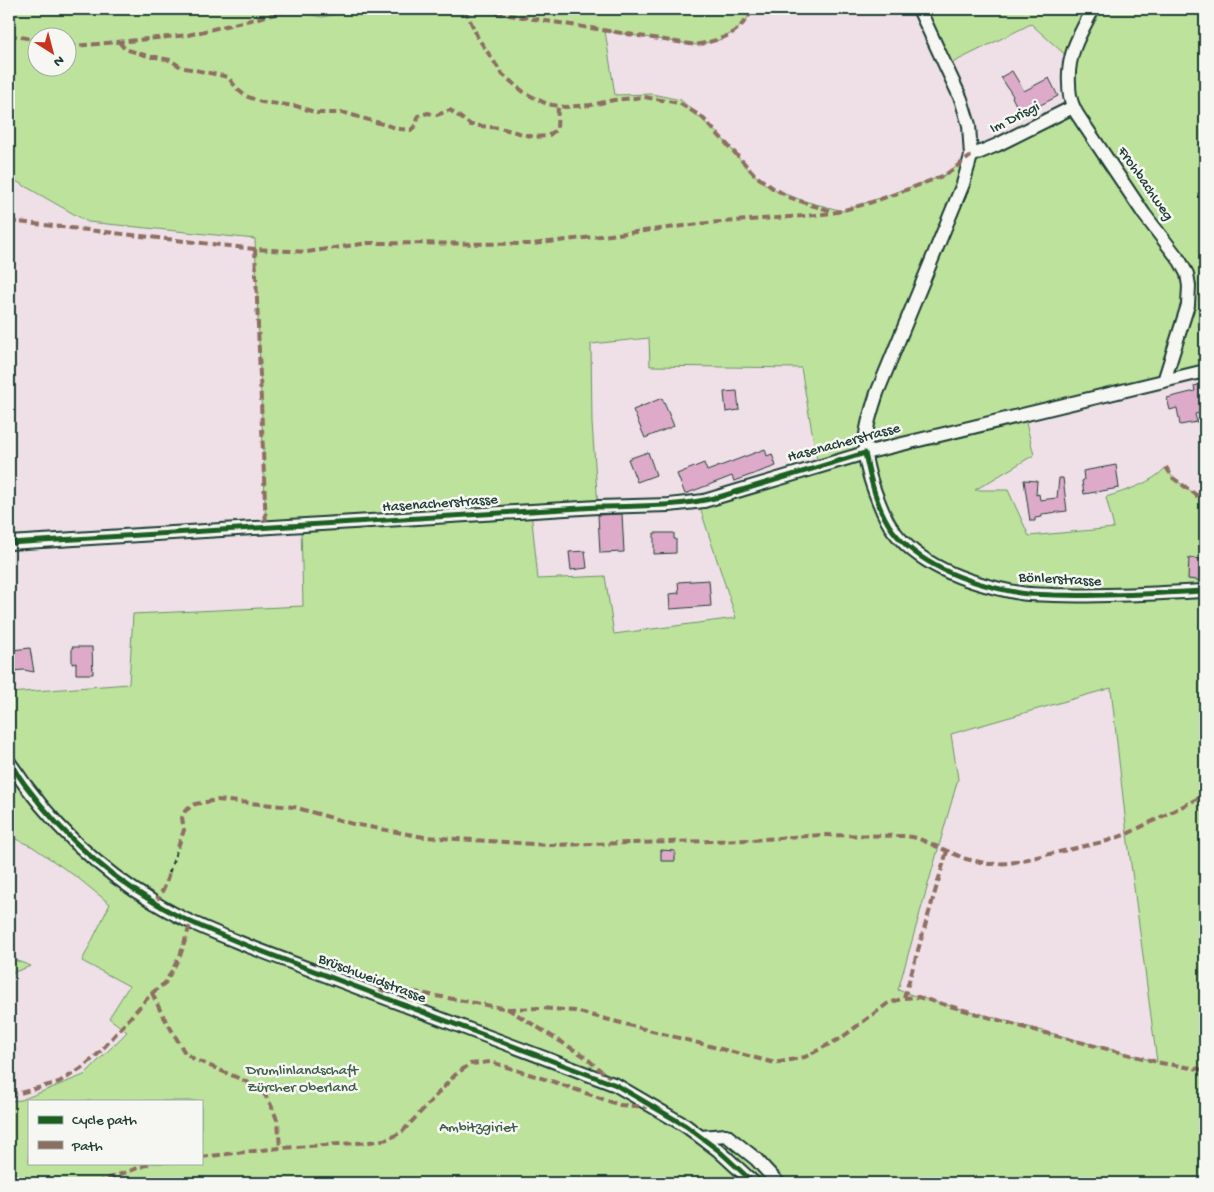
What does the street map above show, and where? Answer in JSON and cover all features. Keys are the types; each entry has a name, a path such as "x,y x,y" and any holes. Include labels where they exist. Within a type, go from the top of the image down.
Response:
{"street":[{"name":"Bönlerstrasse","path":"920,9 961,99 969,125 970,156 963,184 870,413 865,453 870,477 882,510 893,530 912,549 933,564 972,581 1021,593 1076,596 1205,591"},
{"name":"Frohbachweg","path":"1093,9 1070,58 1068,72 1073,107 1144,214 1180,260 1187,274 1189,286 1188,305 1164,381"},
{"name":"Im Drisgi","path":"970,156 997,146 1073,107"},
{"name":"Hasenacherstrasse","path":"9,543 598,507 669,505 704,501 865,453 1205,371"},
{"name":"Brüschweidstrasse","path":"9,762 38,803 70,839 93,860 155,904 191,922 248,946 616,1085 686,1126 718,1150 754,1183"},
{"path":"701,1137 726,1135 756,1159 778,1183"}],"path":[{"path":"169,873 178,847"}],"green space":[{"path":"9,9 283,9 322,17 363,9 753,9 736,31 719,40 696,45 605,31 615,95 652,94 681,100 722,138 749,170 771,189 804,201 843,211 945,175 971,156 1073,107 1070,59 1031,24 946,66 919,9 1205,9 1205,371 1024,415 1034,455 975,490 1008,490 1029,536 1114,528 1106,497 1154,478 1166,467 1173,478 1195,494 1205,492 1205,1183 9,1183 9,1101 21,1100 84,1075 127,1032 109,1018 129,986 82,961 110,904 78,878 33,847 9,836 9,693 129,684 133,614 303,606 301,526 266,528 255,239 88,222 14,180 9,182","holes":["649,338 650,366 801,368 818,466 730,500 700,508 736,618 614,634 605,576 538,579 531,511 598,507 592,423 591,344","1111,688 1127,834 1157,1062 898,990 958,779 951,734"]},
{"path":"9,958 31,966 9,974"}],"building":[{"path":"1012,71 1024,91 1049,78 1058,96 1021,115 1013,96 1001,77"},
{"path":"1205,383 1205,417 1202,417 1201,413 1195,414 1197,422 1180,425 1177,408 1170,410 1167,398 1195,391 1194,386"},
{"path":"737,391 739,410 726,412 724,392"},
{"path":"662,398 674,426 645,438 633,410"},
{"path":"765,449 767,456 772,454 776,466 734,481 732,476 685,494 677,474 704,463 707,471"},
{"path":"648,452 656,475 637,482 628,459"},
{"path":"1116,465 1119,488 1084,494 1083,471"},
{"path":"1059,478 1063,478 1067,511 1042,514 1042,517 1035,518 1035,521 1030,521 1024,480 1037,481 1036,495 1039,494 1040,500 1057,498"},
{"path":"622,514 624,552 600,553 598,515"},
{"path":"654,533 674,533 676,553 654,554"},
{"path":"585,551 587,568 571,570 569,552"},
{"path":"1189,558 1205,559 1204,581 1188,579"},
{"path":"709,580 711,606 670,609 669,594 679,593 678,582"},
{"path":"72,647 92,647 93,674 76,674 76,663 72,664"},
{"path":"30,648 34,672 24,670 12,671 12,650"},
{"path":"661,850 675,851 675,861 661,861"}],"marked path":[{"path":"78,46 188,35 296,9"},
{"path":"465,9 478,38 503,75 525,93 547,104 565,107 644,97 679,103 702,117 756,176 789,197 832,211"},
{"path":"472,9 696,45 722,38 736,30 742,25 753,9"},
{"path":"9,35 28,38"},
{"path":"119,42 125,49 151,57 170,60 181,67 228,77 238,90 246,96 261,102 296,106 317,113 345,113 400,129 411,130 417,124 418,116 428,113 437,115 450,110 471,125 500,128 534,137 548,136 557,129 558,106"},
{"path":"9,221 255,249 307,252 368,243 532,244 708,223 837,212 869,203 945,175 971,156"},
{"path":"255,249 266,528"},
{"path":"1166,467 1173,478 1195,494 1205,505"},
{"path":"178,847 184,830 182,818 185,811 195,804 217,800 294,807 353,824 424,837 550,845 751,840 821,835 906,836 917,838 966,859 989,864 1010,863 1107,841 1127,834 1205,795"},
{"path":"904,998 947,851"},
{"path":"155,903 164,888 169,873"},
{"path":"9,1094 20,1093 59,1082 81,1069 98,1054 152,993 165,983 180,956 191,922"},
{"path":"377,993 398,989 508,1009 584,1056 609,1078"},
{"path":"152,993 185,1053 194,1059 245,1081 263,1092 278,1122 280,1148"},
{"path":"508,1009 540,1008 575,1011 775,1063 805,1057 841,1038 887,1004 904,998 918,997 1030,1029 1161,1063 1205,1070"},
{"path":"202,1157 389,1139 403,1131 455,1075 470,1064 491,1062 620,1105 648,1107"},
{"path":"96,1183 149,1164"}],"cycle path":[{"path":"9,543 674,504 719,497 865,453 878,504 893,531 905,544 934,565 968,580 1003,590 1028,594 1092,596 1205,591"},
{"path":"9,762 39,803 92,858 133,889 166,909 200,926 248,946 616,1085 686,1126 718,1150 754,1183"}],"park label":[{"name":"Drumlinlandschaft Zürcher Oberland","path":"302,1080"},
{"name":"Ambitzgiriet","path":"478,1128"}]}
